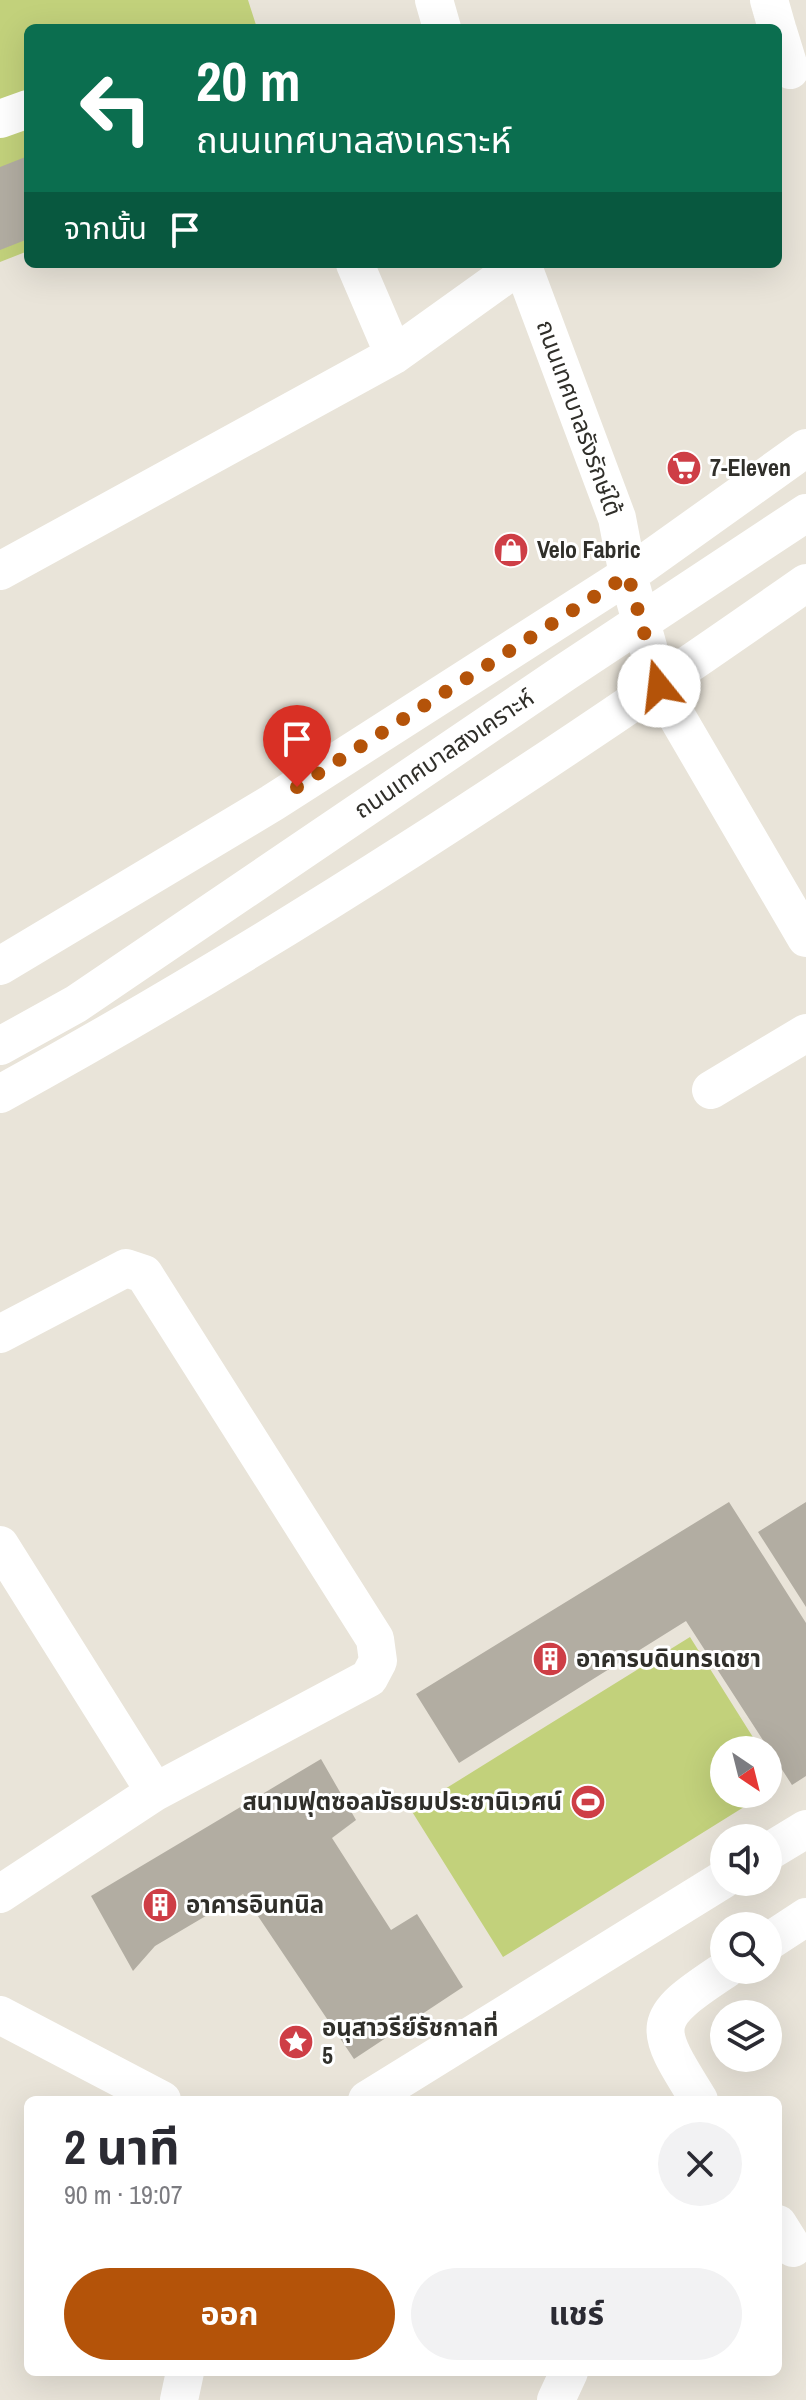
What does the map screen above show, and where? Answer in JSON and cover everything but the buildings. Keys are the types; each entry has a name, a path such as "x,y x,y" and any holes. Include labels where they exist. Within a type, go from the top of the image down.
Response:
{"street":[{"path":"434,0 441,24"},
{"path":"769,0 776,24"},
{"path":"782,41 791,69"},
{"path":"0,119 24,110"},
{"path":"357,268 394,355"},
{"path":"0,571 394,355 515,268"},
{"name":"ถนนเทศบาลรังรักษ์ใต้","path":"523,268 617,518 628,575 659,686 806,938"},
{"name":"ถนนเทศบาลสงเคราะห์","path":"0,966 272,803 628,575 806,448"},
{"name":"ถนนเทศบาลสงเคราะห์","path":"0,1046 76,1004 806,513"},
{"path":"0,1094 96,1041 320,907 659,686 806,583"},
{"path":"711,1090 806,1033"},
{"path":"0,1334 126,1268 144,1274 375,1639 378,1661 369,1678 155,1792 0,1894"},
{"path":"0,1545 155,1792"},
{"path":"782,1844 806,1829"},
{"path":"373,2096 710,1888"},
{"path":"782,1933 806,1917"},
{"path":"697,2096 668,2049 663,2027 671,2010 710,1980"},
{"path":"0,2015 154,2096"},
{"path":"179,2400 184,2376"},
{"path":"556,2400 567,2376"}],"green space":[{"path":"0,0 248,0 256,24 24,24 24,253 0,262"},
{"name":"สนามฟุตซอลมัธยมประชานิเวศน์","path":"690,1637 752,1736 710,1736 710,1808 742,1808 717,1824 710,1824 710,1828 503,1957 411,1810"}],"place":[{"name":"7-Eleven","path":"684,468"},
{"name":"Velo Fabric","path":"511,550"},
{"name":"อาคารบดินทรเดชา","path":"550,1659"},
{"name":"สนามฟุตซอลมัธยมประชานิเวศน์","path":"588,1802"},
{"name":"อาคารอินทนิล","path":"160,1905"},
{"name":"อนุสาวรีย์รัชกาลที่ 5","path":"296,2042"}],"route":[{"path":"297,787 628,575 659,686"}]}
